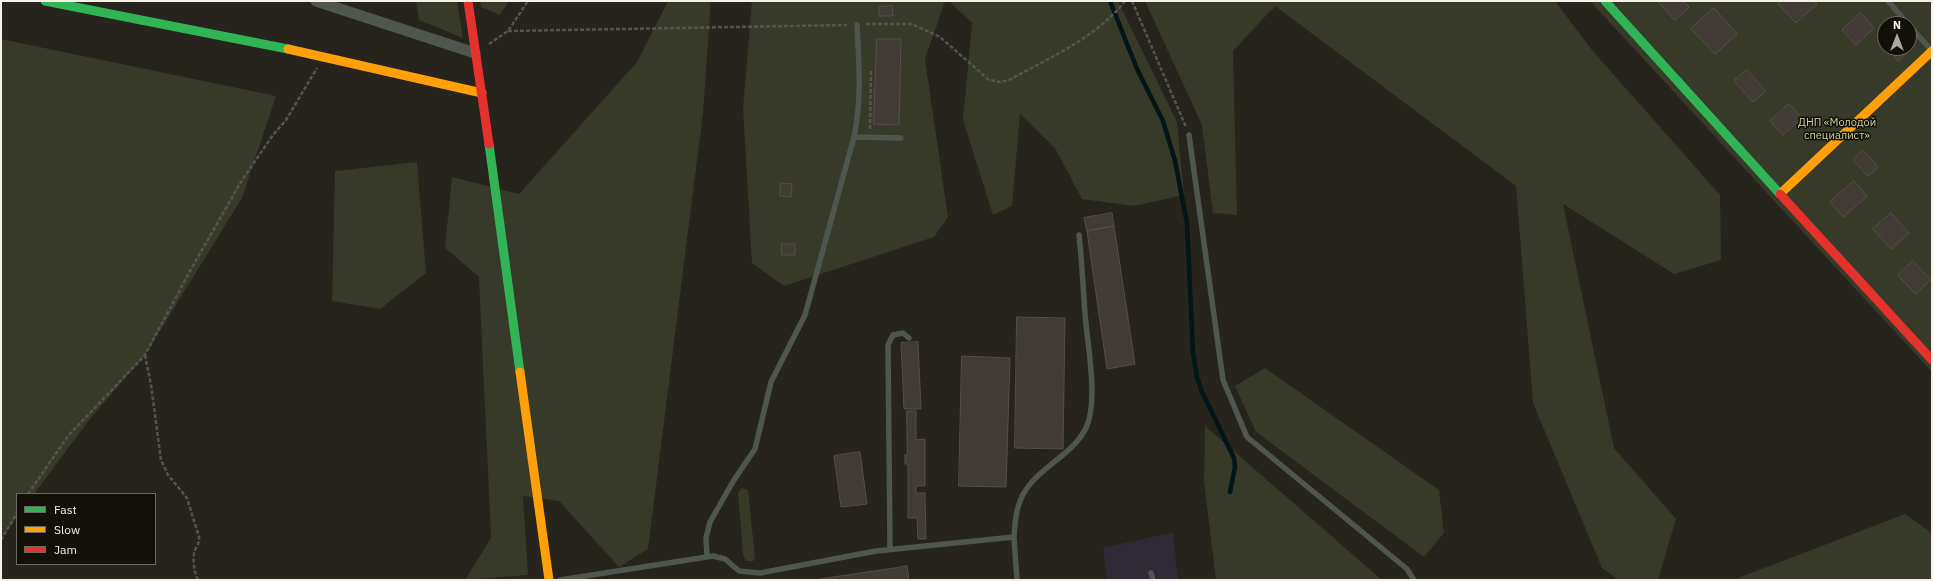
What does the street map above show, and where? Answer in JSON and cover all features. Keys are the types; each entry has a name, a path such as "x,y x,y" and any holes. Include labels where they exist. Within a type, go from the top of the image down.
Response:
{"street":[{"path":"45,1 324,56 482,93"},
{"path":"316,1 475,53"},
{"path":"468,1 549,580"},
{"path":"1605,1 1932,360"},
{"path":"1780,194 1932,51"}],"lane":[{"path":"1888,1 1902,16"},
{"path":"707,556 706,538 710,522 734,480 751,458 755,449 771,382 805,315 859,114 860,82 857,24"},
{"path":"1917,33 1932,51"},
{"path":"1189,136 1223,380 1247,437 1407,569 1414,580"},
{"path":"854,137 901,138"},
{"path":"1018,580 1014,537 1017,507 1028,486 1037,475 1067,452 1078,440 1086,427 1090,413 1091,371 1079,235"},
{"path":"890,549 888,345 893,335 903,333 909,338"},
{"path":"560,580 707,556 718,556 725,559 739,571 760,572 890,549 1014,537"},
{"path":"1152,572 1152,580"}],"path":[{"path":"475,53 508,31 528,1"},
{"path":"508,31 912,24 940,37 989,80 1000,82 1009,80 1096,30 1106,23 1125,1"},
{"path":"1132,1 1189,136"},
{"path":"29,493 68,436 145,355 190,271 242,180 286,120 324,56"},
{"path":"870,137 871,69"},
{"path":"145,355 151,385 161,460 168,475 187,498 199,537 194,556 195,573 198,580"},
{"path":"1,540 16,515"}],"shaded area":[{"path":"1173,532 1178,580 1107,580 1103,548"}],"green space":[{"path":"416,1 457,1 463,38 419,20"},
{"path":"480,1 509,1 500,15 481,7"},
{"path":"668,1 711,1 703,113 648,549 619,567 559,501 523,496 528,575 465,580 491,538 479,277 445,248 452,177 519,194 637,62"},
{"path":"752,1 945,1 925,59 948,217 934,237 784,286 752,263 743,108"},
{"path":"949,1 1118,1 1177,122 1184,195 1134,206 1082,199 1055,148 1020,114 1012,206 993,215 963,120 972,23"},
{"path":"1145,1 1555,1 1592,50 1720,195 1721,260 1674,274 1563,204 1614,448 1676,519 1658,580 1619,580 1602,568 1533,403 1516,186 1275,6 1233,51 1237,215 1213,213 1202,125"},
{"name":"ДНП «Молодой специалист»","path":"1590,1 1932,1 1932,372"},
{"path":"1,39 276,96 242,198 145,355 90,419 35,493 16,493 16,518 1,538"},
{"path":"417,162 426,273 380,309 332,301 335,171"},
{"path":"1265,368 1439,490 1444,533 1424,557 1256,432 1235,386"},
{"path":"1205,426 1382,580 1216,580 1204,481"},
{"path":"742,488 748,490 755,558 753,561 746,561 743,555 738,493"},
{"path":"1905,514 1932,533 1932,580 1733,580"}],"building":[{"path":"1658,1 1683,1 1689,7 1675,20"},
{"path":"1782,1 1814,1 1817,4 1796,23 1778,4"},
{"path":"892,6 893,16 879,16 879,7"},
{"path":"1714,8 1737,34 1715,54 1691,29"},
{"path":"1861,13 1874,28 1856,45 1842,30"},
{"path":"877,39 901,39 899,125 874,124"},
{"path":"1893,56 1903,56 1898,61"},
{"path":"1747,70 1766,91 1753,102 1734,81"},
{"path":"1789,104 1802,118 1783,135 1770,121"},
{"path":"1863,150 1878,167 1868,176 1853,160"},
{"path":"1854,181 1867,196 1843,217 1830,202"},
{"path":"781,183 792,184 791,197 780,196"},
{"path":"1112,213 1114,226 1087,231 1084,218"},
{"path":"1891,213 1909,233 1891,249 1873,229"},
{"path":"1114,226 1135,364 1107,369 1087,231"},
{"path":"782,244 795,244 795,255 782,255"},
{"path":"1913,261 1931,280 1915,294 1898,275"},
{"path":"1017,317 1065,318 1063,449 1015,448"},
{"path":"918,342 921,409 904,409 901,343"},
{"path":"962,356 1010,358 1006,487 959,486"},
{"path":"907,411 916,411 916,440 925,439 925,486 916,486 916,493 925,493 926,539 918,539 917,518 908,518 908,464 905,464 905,455 907,455"},
{"path":"860,452 867,504 841,507 834,456"},
{"path":"907,566 909,580 813,580 894,568"}],"waterway":[{"path":"1110,1 1137,69 1163,121 1175,161 1187,223 1193,352 1197,377 1202,392 1234,458 1235,467 1230,492"}],"traffic: fast":[{"path":"45,1 288,49"},
{"path":"1605,1 1780,194"},
{"path":"489,144 520,372"}],"traffic: slow":[{"path":"288,49 482,93"},
{"path":"1780,194 1932,51"},
{"path":"520,372 549,580"}],"traffic: jam":[{"path":"468,1 489,144"},
{"path":"1780,194 1932,360"}]}
